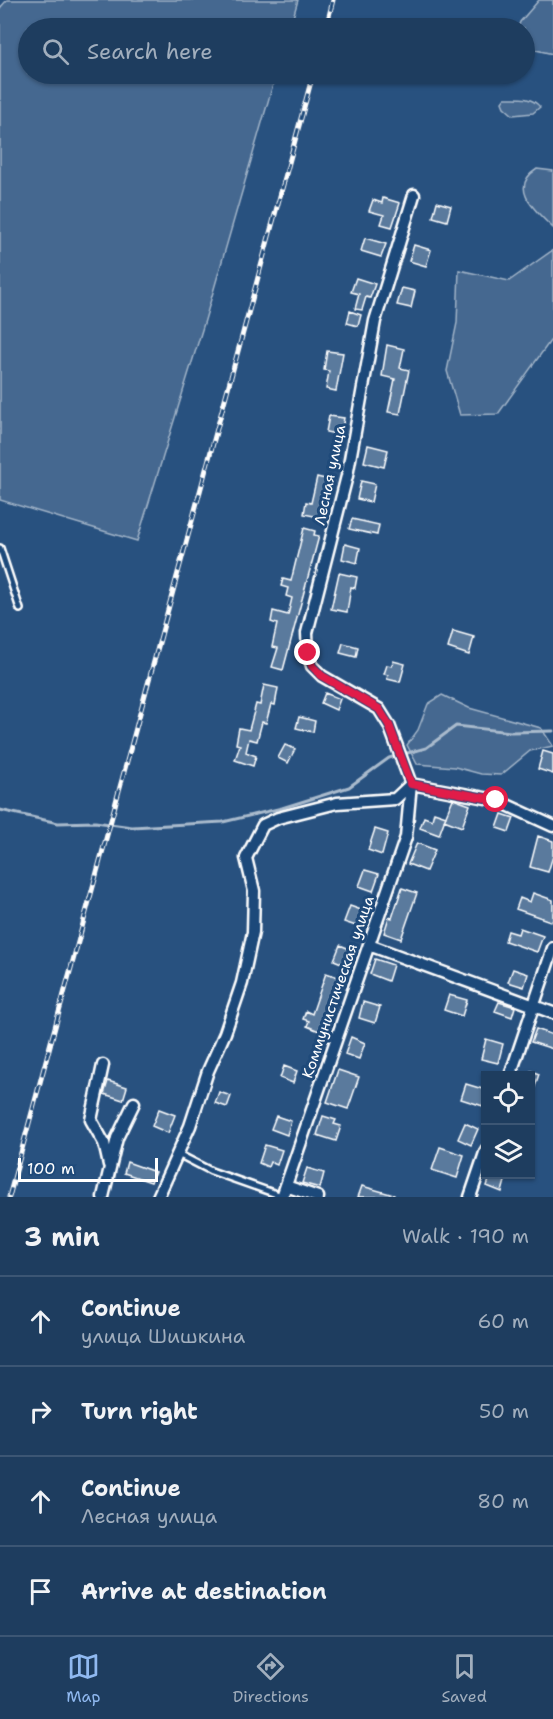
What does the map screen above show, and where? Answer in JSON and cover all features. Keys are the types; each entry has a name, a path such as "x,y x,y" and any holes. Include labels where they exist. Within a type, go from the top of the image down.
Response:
{"street":[{"name":"Лесная улица","path":"410,780 389,725 379,709 322,676 312,666 308,653 307,633 347,476 375,321 414,195"},
{"path":"158,1197 190,1126 208,1071 225,1033 242,983 253,932 254,891 246,858 263,825 278,818 337,803 395,799 410,780 496,800 553,826"},
{"name":"Коммунистическая улица","path":"283,1193 406,837 410,780"},
{"path":"369,945 553,1013"},
{"path":"512,1071 553,948"},
{"path":"103,1065 90,1120 104,1143 109,1165"},
{"path":"103,1197 117,1138 134,1103"},
{"path":"470,1197 481,1165"},
{"path":"283,1193 318,1197"}],"lane":[{"path":"0,548 20,609"},
{"path":"178,1154 211,1171 283,1193"}],"shaded area":[{"path":"7,0 298,0 293,18 18,18 18,84 273,84 205,320 137,541 0,500 0,8"},
{"path":"539,0 553,0 553,54 535,50 535,18 523,18"},
{"path":"505,98 528,99 540,107 533,113 513,115 504,107 502,102"},
{"path":"537,169 553,171 553,228 533,207 525,192 528,176"},
{"path":"553,250 553,337 498,414 460,415 447,371 457,323 459,270 509,281"},
{"path":"442,695 469,708 541,728 553,746 530,751 501,775 481,774 455,767 417,764 407,745 418,730 428,704"}],"building":[{"path":"383,198 400,203 392,227 381,224 384,215 369,211 373,200 382,203"},
{"path":"437,202 451,206 447,221 433,217"},
{"path":"365,238 386,244 381,257 361,251"},
{"path":"414,245 431,250 426,266 409,261"},
{"path":"356,278 375,284 370,298 366,297 362,310 355,309 359,294 351,292"},
{"path":"402,288 415,291 411,308 397,305"},
{"path":"350,311 361,315 358,326 347,323"},
{"path":"387,345 404,349 400,368 409,370 400,414 388,412 395,379 382,376"},
{"path":"327,351 343,353 336,391 326,389 329,371 324,370"},
{"path":"329,416 344,418 341,435 326,432"},
{"path":"368,445 388,450 384,467 364,462"},
{"path":"317,477 333,481 324,518 304,514 306,502 311,503"},
{"path":"361,481 375,484 371,502 357,499"},
{"path":"352,519 379,525 377,535 349,529"},
{"path":"304,528 315,531 314,535 319,536 283,670 272,667 278,648 272,647 277,624 271,622 273,611 288,615 292,598 286,596 288,588 281,586 283,579 291,581"},
{"path":"345,544 360,548 357,563 342,559"},
{"path":"339,573 357,577 355,588 351,587 347,612 331,609"},
{"path":"453,631 474,637 469,655 448,648"},
{"path":"343,643 358,647 356,657 340,653"},
{"path":"393,661 405,664 400,682 387,679 388,675 384,674 387,665 392,666"},
{"path":"264,685 278,688 275,705 271,704 266,723 262,722 257,741 249,739 246,752 256,756 253,766 235,760 240,745 236,744 239,728 249,730 256,704 260,705"},
{"path":"325,693 340,699 336,710 321,703"},
{"path":"299,717 315,721 313,732 296,728"},
{"path":"285,745 295,749 288,763 278,758"},
{"path":"543,751 553,754 553,774 538,769"},
{"path":"453,799 470,805 462,827 444,820"},
{"path":"434,812 446,816 439,835 420,828 424,817 432,820"},
{"path":"502,814 514,818 509,832 497,828"},
{"path":"375,829 388,833 382,855 368,850"},
{"path":"538,836 553,841 553,856 548,872 530,867"},
{"path":"417,843 435,850 426,871 408,864"},
{"path":"365,870 379,874 373,891 359,886"},
{"path":"402,888 417,893 401,939 384,933 389,917 392,918"},
{"path":"533,893 553,900 553,922 516,909 520,898 530,902"},
{"path":"350,906 364,911 359,927 344,922"},
{"path":"520,928 543,936 537,952 505,941 508,931 518,934"},
{"path":"340,945 352,950 346,965 334,960"},
{"path":"375,959 393,965 388,981 370,974"},
{"path":"513,969 528,974 524,987 508,982"},
{"path":"326,973 341,978 319,1031 307,1026 309,1021 303,1019 306,1011 312,1014"},
{"path":"449,995 467,1000 462,1016 444,1010"},
{"path":"363,1002 380,1007 375,1023 359,1018"},
{"path":"499,1002 515,1007 512,1017 495,1011"},
{"path":"536,1029 553,1035 553,1049 531,1042"},
{"path":"351,1037 365,1043 359,1059 345,1054"},
{"path":"486,1039 503,1044 498,1063 481,1059"},
{"path":"284,1066 297,1071 293,1083 280,1078"},
{"path":"338,1070 359,1077 348,1109 327,1102"},
{"path":"535,1072 539,1074 535,1087"},
{"path":"108,1081 127,1087 123,1100 104,1094"},
{"path":"466,1084 481,1088 481,1105 461,1099"},
{"path":"219,1092 231,1096 227,1107 215,1103"},
{"path":"159,1109 175,1115 168,1133 152,1126"},
{"path":"276,1116 291,1121 287,1135 271,1129"},
{"path":"323,1116 336,1120 334,1124 341,1126 336,1141 317,1135"},
{"path":"465,1123 478,1129 471,1145 458,1139"},
{"path":"265,1145 282,1150 277,1165 270,1162 268,1167 259,1163"},
{"path":"440,1147 464,1155 457,1178 432,1170"},
{"path":"127,1162 155,1172 151,1182 124,1173"},
{"path":"307,1168 324,1173 320,1188 302,1183"},
{"path":"489,1179 506,1179 502,1192 487,1186"},
{"path":"362,1186 394,1195 394,1197 358,1197"}],"waterway":[{"path":"0,810 58,823 95,822 132,827 223,822 282,808 349,787 389,758 426,748 456,726 511,732 553,731"}],"railway":[{"path":"328,18 333,0"},
{"path":"9,1197 310,84"}],"route":[{"path":"308,653 312,666 322,676 379,709 389,725 411,784 496,800"}]}
